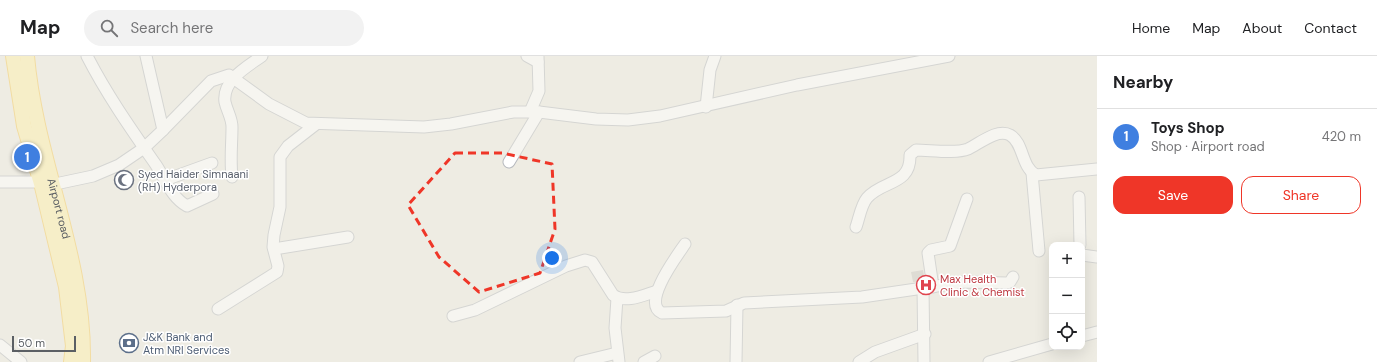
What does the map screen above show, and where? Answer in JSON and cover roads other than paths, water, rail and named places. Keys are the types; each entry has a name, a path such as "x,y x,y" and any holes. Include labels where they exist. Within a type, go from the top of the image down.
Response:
{"main road":[{"path":"13,56 24,126 45,185 66,287 73,346 71,362"},
{"name":"Airport road","path":"27,56 32,103 45,185 78,283 83,322 83,362"}],"street":[{"path":"87,56 103,86 176,199 187,206 213,194"},
{"path":"146,56 163,130"},
{"path":"232,176 230,159 232,125 226,103 226,95 233,77 262,56"},
{"path":"509,162 534,112 538,91 538,59 527,56"},
{"path":"706,107 709,75 714,56"},
{"path":"0,182 45,185 93,176 119,165 144,148 211,81 221,76 229,75 233,77 269,104 297,120 315,125 436,126 496,114 534,112 596,119 628,120 660,116 706,107 797,85 949,56"},
{"path":"218,308 277,272 278,266 274,249 274,235 280,207 280,157 282,151 315,125"},
{"path":"856,227 867,198 904,175 909,168 910,156 914,150 962,151 994,135 1004,133 1009,134 1016,141 1032,173 1039,251"},
{"path":"165,180 212,163"},
{"path":"1032,173 1041,176 1097,168"},
{"path":"1079,197 1080,242"},
{"path":"924,362 928,288 928,252 950,246 967,199"},
{"path":"274,249 348,237"},
{"path":"685,244 657,292 655,306 656,309 662,313 726,311 744,303 862,297 972,282 1007,283 1010,282 1013,277"},
{"path":"1085,255 1097,257"},
{"path":"453,316 476,310 566,266 585,260 592,262 613,295 617,298 624,300 657,292"},
{"path":"580,362 618,357 615,328 617,298"},
{"path":"736,362 737,305"},
{"path":"1085,335 1097,332"},
{"path":"859,362 880,350 925,334"},
{"path":"0,345 22,362"},
{"path":"989,362 1049,345"},
{"path":"644,362 655,356"}],"place":[{"name":"Toys Shop","path":"27,157"},
{"name":"Syed Haider Simnaani (RH) Hyderpora","path":"124,180"},
{"name":"Max Health Clinic & Chemist","path":"926,285"},
{"name":"J&K Bank and Atm NRI Services","path":"129,343"}]}
